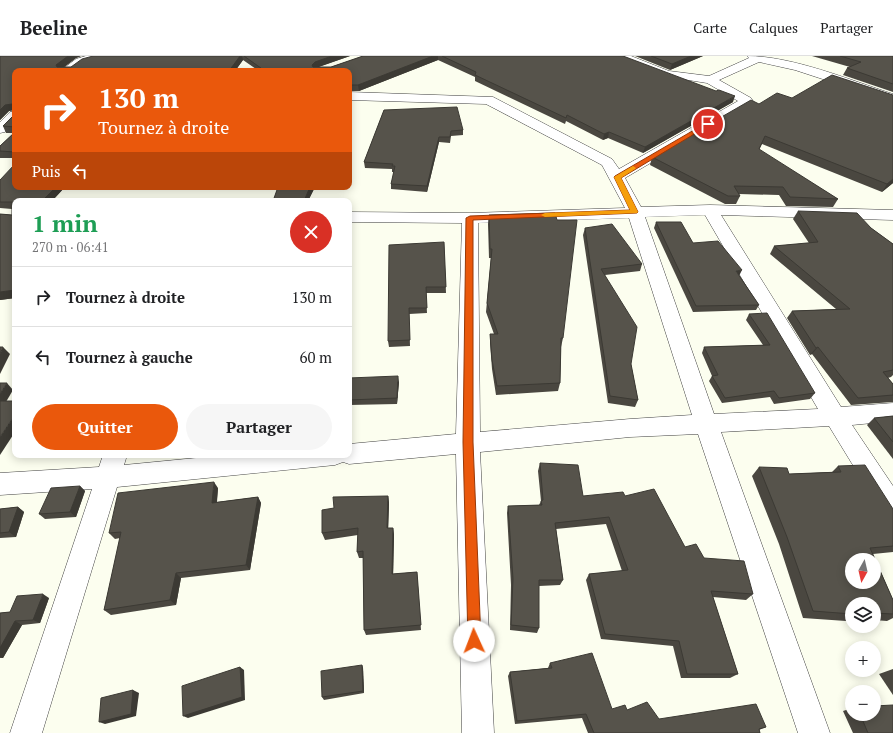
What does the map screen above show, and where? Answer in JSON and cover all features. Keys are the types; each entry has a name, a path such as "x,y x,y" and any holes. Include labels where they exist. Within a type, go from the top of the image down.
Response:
{"street":[{"path":"70,68 80,61 100,56"},
{"path":"617,177 747,101 710,80 667,74 621,56"},
{"path":"710,80 756,57 799,68 893,98"},
{"path":"352,96 488,100 607,162 617,177 634,212 814,733"},
{"path":"0,129 12,118"},
{"path":"710,210 835,417 893,508"},
{"path":"352,217 470,218 710,210 893,215"},
{"path":"470,218 468,442 478,733"},
{"path":"352,454 630,428 835,417 893,412"},
{"path":"0,484 111,466 274,458"},
{"path":"26,733 111,466"}],"building":[{"path":"0,56 68,56 56,65 57,67 71,67 82,59 93,56 240,56 231,68 12,68 12,104 5,105 0,110"},
{"path":"244,56 332,56 315,62 312,65 313,67 331,67 363,56 433,56 358,85 352,85 352,68 261,68"},
{"path":"442,56 623,56 716,91 719,90 735,96 645,147 609,132 604,134 567,115 566,118 475,75 476,72"},
{"path":"651,56 691,56 672,64"},
{"path":"840,56 893,56 893,84 847,68 861,62"},
{"path":"832,75 893,95 893,179 887,184 765,136 759,149 838,199 790,197 783,187 734,186 740,196 728,196 652,157 751,100 759,104 777,93 792,98"},
{"path":"457,107 463,130 451,131 450,137 439,137 427,186 391,184 395,166 392,166 393,164 364,162 384,110"},
{"path":"12,117 12,127 3,126"},
{"path":"12,135 12,152 0,151 0,146"},
{"path":"12,167 12,190 53,190 45,198 12,198 12,202 0,202 0,180"},
{"path":"277,190 309,190 305,198 274,198"},
{"path":"798,211 857,213 871,228 893,244 893,370 883,372 893,384 893,395 858,398 818,347 816,348 792,311 850,309 774,246 818,242"},
{"path":"555,213 557,220 577,220 563,338 561,338 560,383 497,386 492,360 490,334 498,334 487,303 492,249 490,249 489,215"},
{"path":"0,214 12,215 12,290 0,292"},
{"path":"656,222 681,222 693,243 718,241 742,270 736,271 759,305 696,306"},
{"path":"612,224 642,264 601,269 637,327 631,364 638,400 610,396 585,228"},
{"path":"444,242 446,287 426,287 427,308 409,308 410,340 388,341 389,245"},
{"path":"767,313 815,393 779,398 774,391 725,398 712,376 718,375 704,347 770,345 749,314"},
{"path":"0,347 3,347 0,354"},
{"path":"398,376 397,398 352,400 352,378"},
{"path":"0,383 7,383 0,394"},
{"path":"0,401 12,401 12,419 0,437"},
{"path":"893,416 893,442 874,418"},
{"path":"540,463 578,465 583,496 623,492 625,496 654,489 685,547 696,544 704,558 744,561 753,594 711,591 738,674 687,674 679,641 605,634 589,574 628,570 609,517 555,523 563,580 539,580 539,628 511,625 513,579 508,506 542,505 541,501 543,500"},
{"path":"865,465 893,509 893,546 870,548 872,553 845,553 845,589 881,589 881,573 893,600 893,614 881,613 881,597 845,597 845,613 813,611 787,537 759,467 787,468 789,474 841,472 838,466"},
{"path":"214,482 212,503 258,497 246,565 176,573 170,600 104,610 121,532 109,533 118,493"},
{"path":"80,486 70,512 39,514 51,488"},
{"path":"388,496 387,528 393,528 392,574 417,572 421,625 364,630 363,551 357,552 358,528 322,533 322,510 334,508 333,497"},
{"path":"18,507 9,532 0,533 0,509"},
{"path":"43,594 33,620 15,621 0,648 0,613 10,612 17,596"},
{"path":"592,653 612,709 625,705 627,710 647,702 659,719 756,704 766,727 759,729 760,733 594,733 586,714 517,721 510,672 552,668 550,663"},
{"path":"362,665 363,691 322,697 321,671"},
{"path":"240,667 242,697 183,716 182,686"},
{"path":"133,690 131,714 99,722 101,698"},
{"path":"893,705 893,733 868,733 863,721 881,721 881,706"}],"slow traffic":[{"path":"545,215 634,212 617,177 633,168"}],"route":[{"path":"474,641 468,442 470,218 634,212 617,177 708,124"}]}
